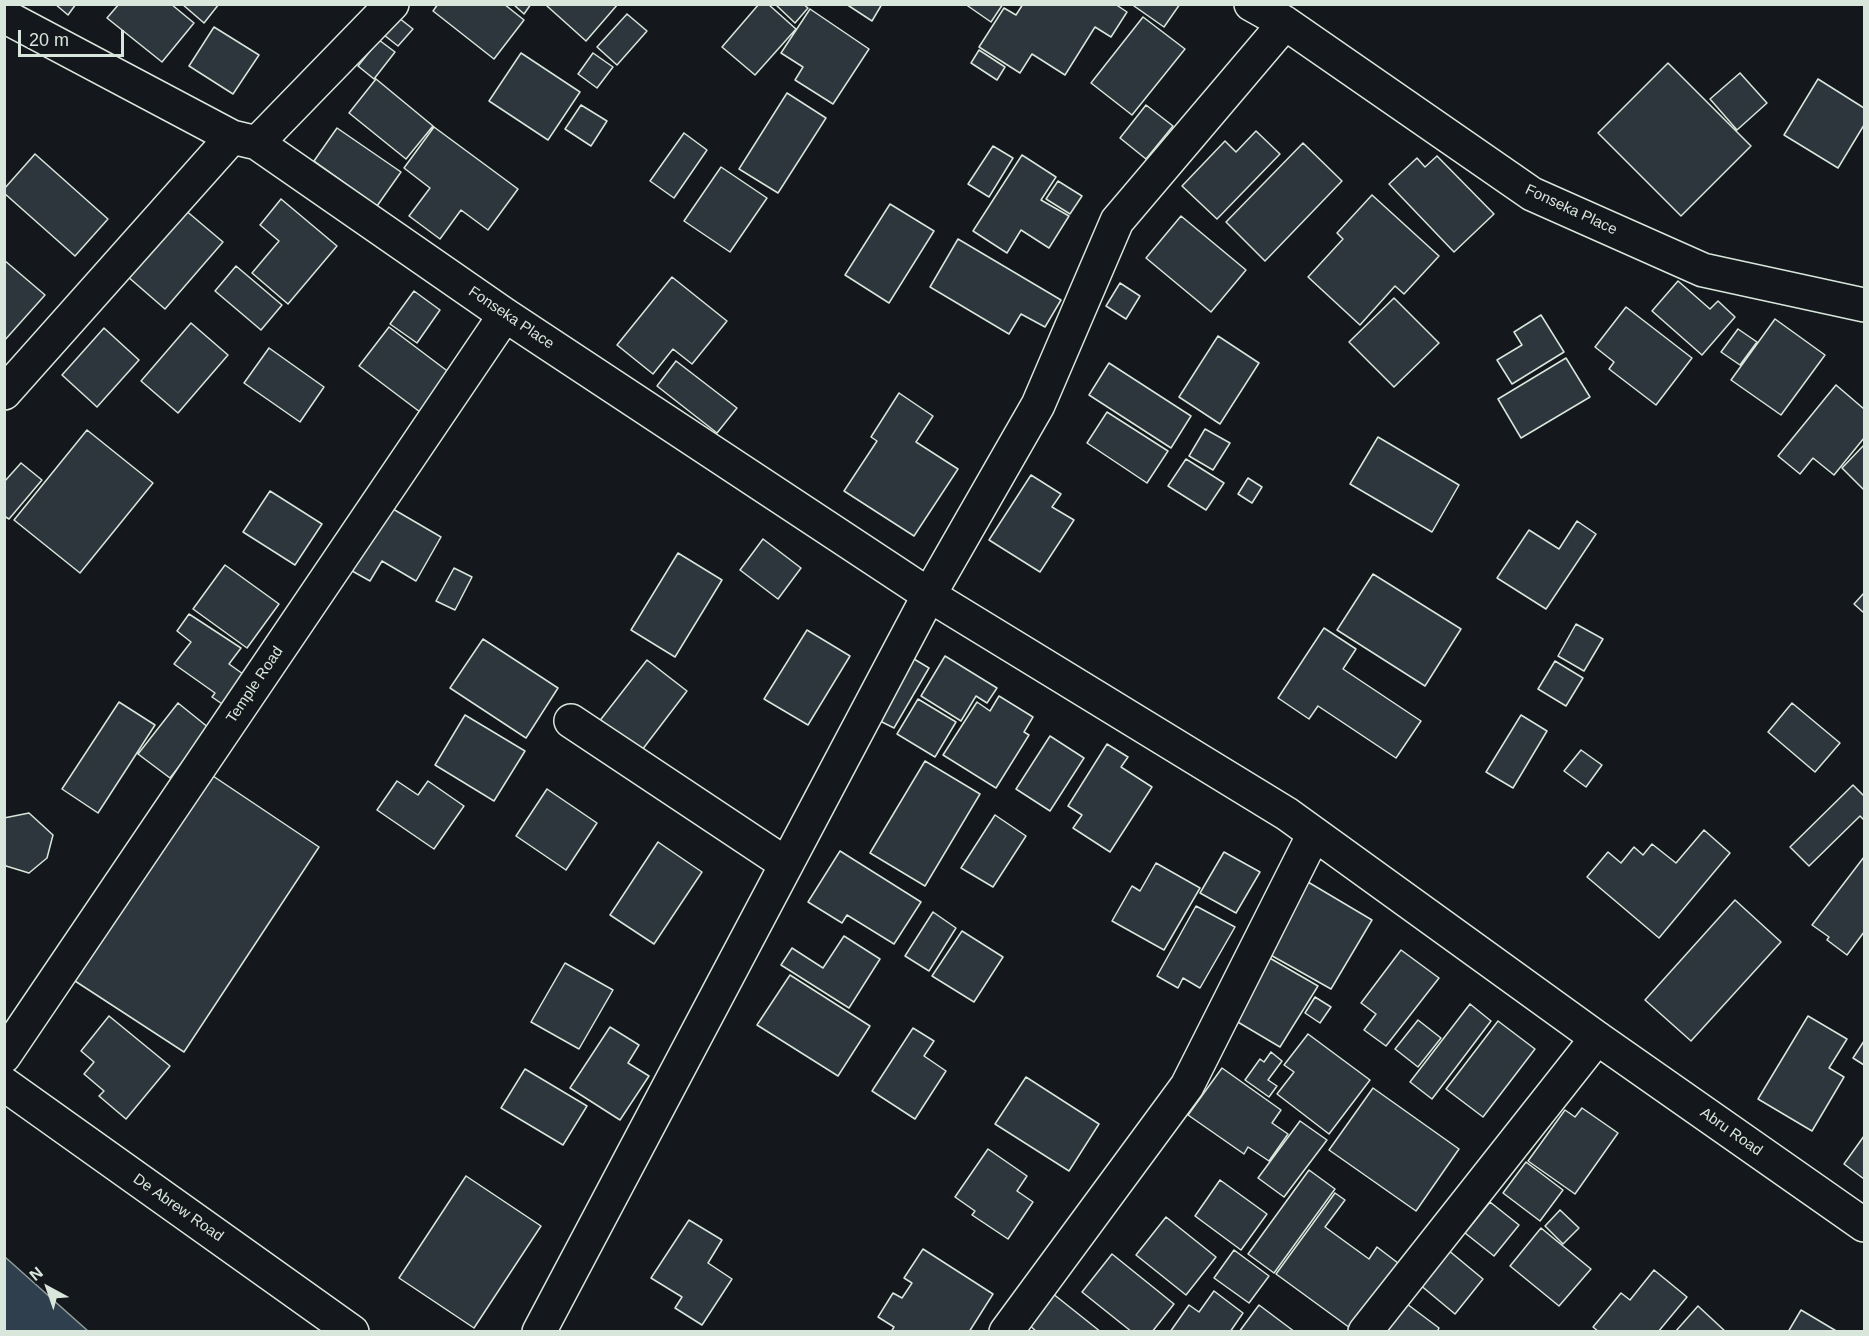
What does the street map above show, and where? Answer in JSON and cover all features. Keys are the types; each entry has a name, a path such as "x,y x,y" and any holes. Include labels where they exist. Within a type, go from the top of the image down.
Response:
{"street":[{"path":"4,393 245,140 392,4"},
{"name":"Fonseka Place","path":"1251,4 1285,23 1532,194 1703,270 1864,305"},
{"name":"Fonseka Place","path":"4,16 245,140 929,595 1277,808 1314,834"},
{"path":"539,1332 929,595 1038,405 1117,221 1285,23"},
{"name":"Temple Road","path":"4,1056 505,315"},
{"path":"572,721 786,864"},
{"path":"1006,1332 1187,1086 1314,834"},
{"name":"Abru Road","path":"1314,834 1864,1225"},
{"path":"1365,1332 1598,1038"},
{"name":"De Abrew Road","path":"4,1084 352,1332"}],"water":[{"path":"5,1257 88,1331 5,1331"}],"building":[{"path":"55,4 76,4 68,15"},
{"path":"119,4 171,4 194,23 162,62 107,18"},
{"path":"182,4 219,4 204,23"},
{"path":"438,4 504,4 524,20 494,59 433,11"},
{"path":"513,4 531,4 524,14"},
{"path":"548,4 618,4 586,41 547,6"},
{"path":"759,4 768,4 796,29 755,75 722,47"},
{"path":"775,4 803,4 808,8 795,23"},
{"path":"846,4 882,4 872,21"},
{"path":"965,4 1003,4 991,22"},
{"path":"1023,4 1115,4 1127,12 1111,37 1095,27 1065,75 1032,54 1020,73 979,47 1004,8 1016,15"},
{"path":"1135,4 1180,4 1164,27 1134,6"},
{"path":"810,9 869,49 833,104 795,80 803,67 781,53"},
{"path":"627,14 647,31 617,65 597,47"},
{"path":"1143,17 1185,49 1132,115 1091,83"},
{"path":"399,18 413,29 398,46 384,35"},
{"path":"214,27 259,55 233,94 189,66"},
{"path":"379,40 395,52 374,79 358,66"},
{"path":"979,50 1005,67 997,80 971,63"},
{"path":"521,53 580,92 548,140 489,101"},
{"path":"593,53 613,67 597,88 578,74"},
{"path":"1668,63 1751,146 1681,216 1598,133"},
{"path":"1740,73 1767,103 1737,130 1710,99"},
{"path":"376,79 433,126 406,159 349,113"},
{"path":"1818,79 1864,108 1864,125 1838,168 1784,135"},
{"path":"787,93 826,118 778,193 739,169"},
{"path":"581,105 607,121 591,146 565,129"},
{"path":"1146,105 1173,126 1146,159 1120,138"},
{"path":"434,127 518,189 488,230 461,210 440,239 409,216 430,188 404,168"},
{"path":"337,128 401,172 377,206 314,161"},
{"path":"1256,131 1280,154 1217,219 1182,186 1225,141 1236,152"},
{"path":"684,133 707,150 674,198 650,181"},
{"path":"1303,143 1342,181 1265,261 1226,222"},
{"path":"993,146 1013,158 989,197 968,184"},
{"path":"35,154 108,219 75,256 4,193 4,189"},
{"path":"1022,155 1056,177 1041,200 1069,216 1049,248 1021,230 1007,253 973,231"},
{"path":"1437,156 1494,214 1454,252 1389,184 1417,158 1425,167"},
{"path":"721,167 767,198 730,252 684,221"},
{"path":"1058,181 1082,196 1070,214 1046,199"},
{"path":"1372,195 1439,256 1404,294 1395,286 1360,325 1308,277 1343,239 1337,233"},
{"path":"281,199 337,246 288,304 252,273 279,241 260,225"},
{"path":"890,204 934,231 889,303 845,275"},
{"path":"184,209 223,242 165,309 127,276"},
{"path":"1181,216 1246,270 1211,312 1146,258"},
{"path":"958,239 1061,300 1045,327 1021,314 1009,334 930,287"},
{"path":"4,260 45,295 4,341"},
{"path":"236,266 282,305 261,330 215,291"},
{"path":"672,277 727,321 692,364 673,349 653,374 617,345"},
{"path":"1678,281 1710,309 1718,301 1735,317 1702,355 1652,311"},
{"path":"1120,283 1140,296 1126,319 1106,306"},
{"path":"414,291 440,310 417,343 390,324"},
{"path":"1394,298 1439,343 1394,387 1349,342"},
{"path":"1626,307 1692,358 1656,405 1609,369 1614,362 1595,347"},
{"path":"1541,315 1564,352 1512,384 1497,360 1522,345 1514,332"},
{"path":"1775,319 1825,355 1781,415 1731,380"},
{"path":"191,323 228,355 178,413 141,381"},
{"path":"389,327 454,376 424,415 359,366"},
{"path":"104,328 139,360 97,407 62,375"},
{"path":"1738,329 1757,342 1740,365 1721,352"},
{"path":"1218,336 1259,363 1220,424 1179,397"},
{"path":"269,348 324,387 300,422 244,383"},
{"path":"1566,358 1590,397 1521,438 1498,399"},
{"path":"676,361 737,408 717,433 657,386"},
{"path":"1109,363 1191,416 1171,448 1089,395"},
{"path":"1836,385 1864,409 1864,438 1834,475 1813,458 1800,474 1778,456"},
{"path":"899,393 933,416 916,442 958,469 914,536 844,491 877,441 871,437"},
{"path":"1107,412 1168,451 1147,483 1087,443"},
{"path":"1205,429 1230,443 1213,470 1189,456"},
{"path":"87,430 153,483 80,573 14,520"},
{"path":"1378,437 1459,485 1432,532 1350,484"},
{"path":"1864,445 1864,490 1842,468"},
{"path":"1186,459 1224,483 1206,510 1168,486"},
{"path":"21,463 42,480 9,519 4,516 4,482"},
{"path":"1031,475 1061,494 1052,507 1074,520 1040,572 989,540"},
{"path":"1248,478 1262,487 1252,503 1238,494"},
{"path":"270,491 322,524 295,565 243,532"},
{"path":"381,502 441,537 416,581 382,561 370,581 345,567"},
{"path":"1577,521 1596,534 1546,609 1497,578 1529,530 1559,549"},
{"path":"763,539 801,568 778,599 740,570"},
{"path":"678,553 722,580 675,657 631,630"},
{"path":"225,565 279,604 247,648 193,609"},
{"path":"454,568 472,577 455,610 436,601"},
{"path":"1373,574 1461,629 1425,686 1337,630"},
{"path":"1864,593 1864,613 1854,604"},
{"path":"189,614 241,648 229,664 250,679 228,708 212,697 215,693 174,664 191,642 177,631"},
{"path":"1576,624 1603,639 1584,671 1558,656"},
{"path":"1324,628 1356,649 1343,669 1421,721 1396,758 1318,706 1309,719 1278,698"},
{"path":"807,630 850,656 808,725 764,699"},
{"path":"483,639 558,688 526,738 450,688"},
{"path":"945,656 997,688 987,703 976,696 961,721 921,696"},
{"path":"914,659 929,668 894,728 878,720"},
{"path":"647,660 687,691 639,754 598,723"},
{"path":"1555,661 1583,678 1566,706 1538,689"},
{"path":"999,696 1033,717 1024,732 1029,735 996,788 943,755 977,702 990,711"},
{"path":"918,699 956,722 935,757 897,734"},
{"path":"119,702 155,725 98,813 62,789"},
{"path":"178,703 209,728 170,778 138,754"},
{"path":"1792,703 1840,743 1815,772 1768,732"},
{"path":"465,715 525,751 494,801 435,765"},
{"path":"1521,715 1547,731 1513,788 1486,772"},
{"path":"1050,736 1084,758 1050,811 1016,789"},
{"path":"1107,744 1128,757 1121,767 1152,787 1110,852 1073,828 1082,815 1068,806"},
{"path":"1581,750 1602,765 1586,787 1564,771"},
{"path":"925,761 980,794 925,886 870,853"},
{"path":"213,776 319,847 184,1052 75,981"},
{"path":"397,781 418,795 428,781 464,806 434,849 377,810"},
{"path":"1853,785 1864,796 1864,820 1860,816 1809,866 1790,847"},
{"path":"547,789 597,823 566,870 516,836"},
{"path":"29,813 53,835 47,858 29,873 6,866 4,863 4,818"},
{"path":"995,815 1026,836 993,887 961,868"},
{"path":"1704,830 1730,853 1659,938 1587,877 1608,852 1621,863 1634,847 1643,855 1652,844 1676,863"},
{"path":"658,842 702,872 654,944 610,915"},
{"path":"840,851 921,902 894,944 847,915 842,923 808,902"},
{"path":"1224,852 1260,872 1236,913 1200,893"},
{"path":"1864,857 1864,932 1847,955 1827,940 1829,937 1812,925"},
{"path":"1156,863 1200,888 1164,950 1112,921 1132,886 1140,891"},
{"path":"1308,882 1372,920 1331,989 1267,953"},
{"path":"1735,900 1781,942 1691,1041 1645,1000"},
{"path":"1196,906 1235,927 1200,988 1183,978 1178,988 1157,976"},
{"path":"933,912 956,928 929,971 905,956"},
{"path":"962,931 1003,957 974,1002 932,976"},
{"path":"844,936 880,959 849,1008 781,965 792,948 823,968"},
{"path":"1401,950 1439,978 1386,1046 1364,1030 1376,1014 1361,1003"},
{"path":"1268,957 1318,986 1280,1047 1231,1018"},
{"path":"565,963 613,990 579,1049 531,1022"},
{"path":"790,975 870,1026 838,1076 757,1025"},
{"path":"1315,997 1331,1007 1320,1023 1305,1013"},
{"path":"1470,1004 1491,1021 1432,1099 1410,1082"},
{"path":"109,1016 170,1066 126,1119 99,1096 104,1091 84,1074 94,1062 81,1051"},
{"path":"1808,1016 1847,1039 1829,1068 1844,1077 1812,1131 1758,1099"},
{"path":"1418,1020 1441,1038 1418,1067 1395,1049"},
{"path":"1498,1021 1535,1049 1483,1117 1446,1089"},
{"path":"610,1027 639,1045 628,1063 649,1076 620,1120 570,1088"},
{"path":"913,1028 934,1041 924,1056 946,1071 915,1119 872,1091"},
{"path":"1308,1034 1370,1080 1329,1134 1277,1094 1294,1072 1284,1065"},
{"path":"1864,1041 1864,1065 1853,1058"},
{"path":"1271,1052 1282,1061 1268,1080 1277,1086 1269,1097 1245,1080 1260,1059 1264,1062"},
{"path":"1222,1068 1281,1110 1272,1123 1288,1134 1269,1161 1248,1147 1244,1154 1188,1115"},
{"path":"525,1069 587,1106 563,1145 501,1108"},
{"path":"1026,1077 1099,1124 1069,1171 995,1124"},
{"path":"1373,1088 1459,1149 1416,1211 1329,1150"},
{"path":"1582,1108 1618,1133 1575,1194 1528,1161 1565,1110 1575,1117"},
{"path":"1300,1121 1327,1140 1284,1197 1258,1178"},
{"path":"1864,1136 1864,1179 1844,1164"},
{"path":"988,1149 1027,1176 1017,1191 1033,1202 1008,1239 972,1215 975,1211 955,1197"},
{"path":"1526,1162 1563,1190 1540,1221 1503,1193"},
{"path":"1309,1170 1335,1189 1274,1273 1248,1254"},
{"path":"466,1176 541,1226 474,1328 399,1278"},
{"path":"1220,1180 1267,1214 1241,1250 1195,1216"},
{"path":"1335,1193 1345,1200 1325,1227 1369,1259 1377,1247 1398,1263 1350,1328 1276,1274"},
{"path":"1490,1202 1519,1225 1494,1256 1465,1233"},
{"path":"1560,1210 1579,1228 1563,1244 1545,1226"},
{"path":"1166,1217 1216,1257 1186,1295 1136,1255"},
{"path":"689,1220 722,1240 708,1263 732,1279 702,1325 675,1308 682,1297 651,1278"},
{"path":"1541,1228 1591,1269 1559,1306 1510,1266"},
{"path":"923,1249 993,1294 969,1332 891,1332 894,1327 878,1317 893,1293 902,1298 912,1283 904,1278"},
{"path":"1234,1250 1269,1276 1249,1303 1214,1278"},
{"path":"1448,1250 1483,1279 1455,1314 1419,1284"},
{"path":"1112,1254 1174,1304 1152,1332 1132,1332 1082,1292"},
{"path":"1654,1270 1687,1297 1658,1332 1599,1332 1593,1327 1621,1293 1630,1300"},
{"path":"1214,1291 1243,1313 1230,1332 1170,1332 1189,1305 1199,1312"},
{"path":"1052,1293 1101,1332 1037,1332 1028,1324"},
{"path":"1403,1301 1439,1328 1437,1332 1380,1332"},
{"path":"1259,1305 1295,1332 1239,1332"},
{"path":"1698,1306 1726,1332 1675,1332"},
{"path":"1801,1310 1838,1332 1788,1332"}]}
